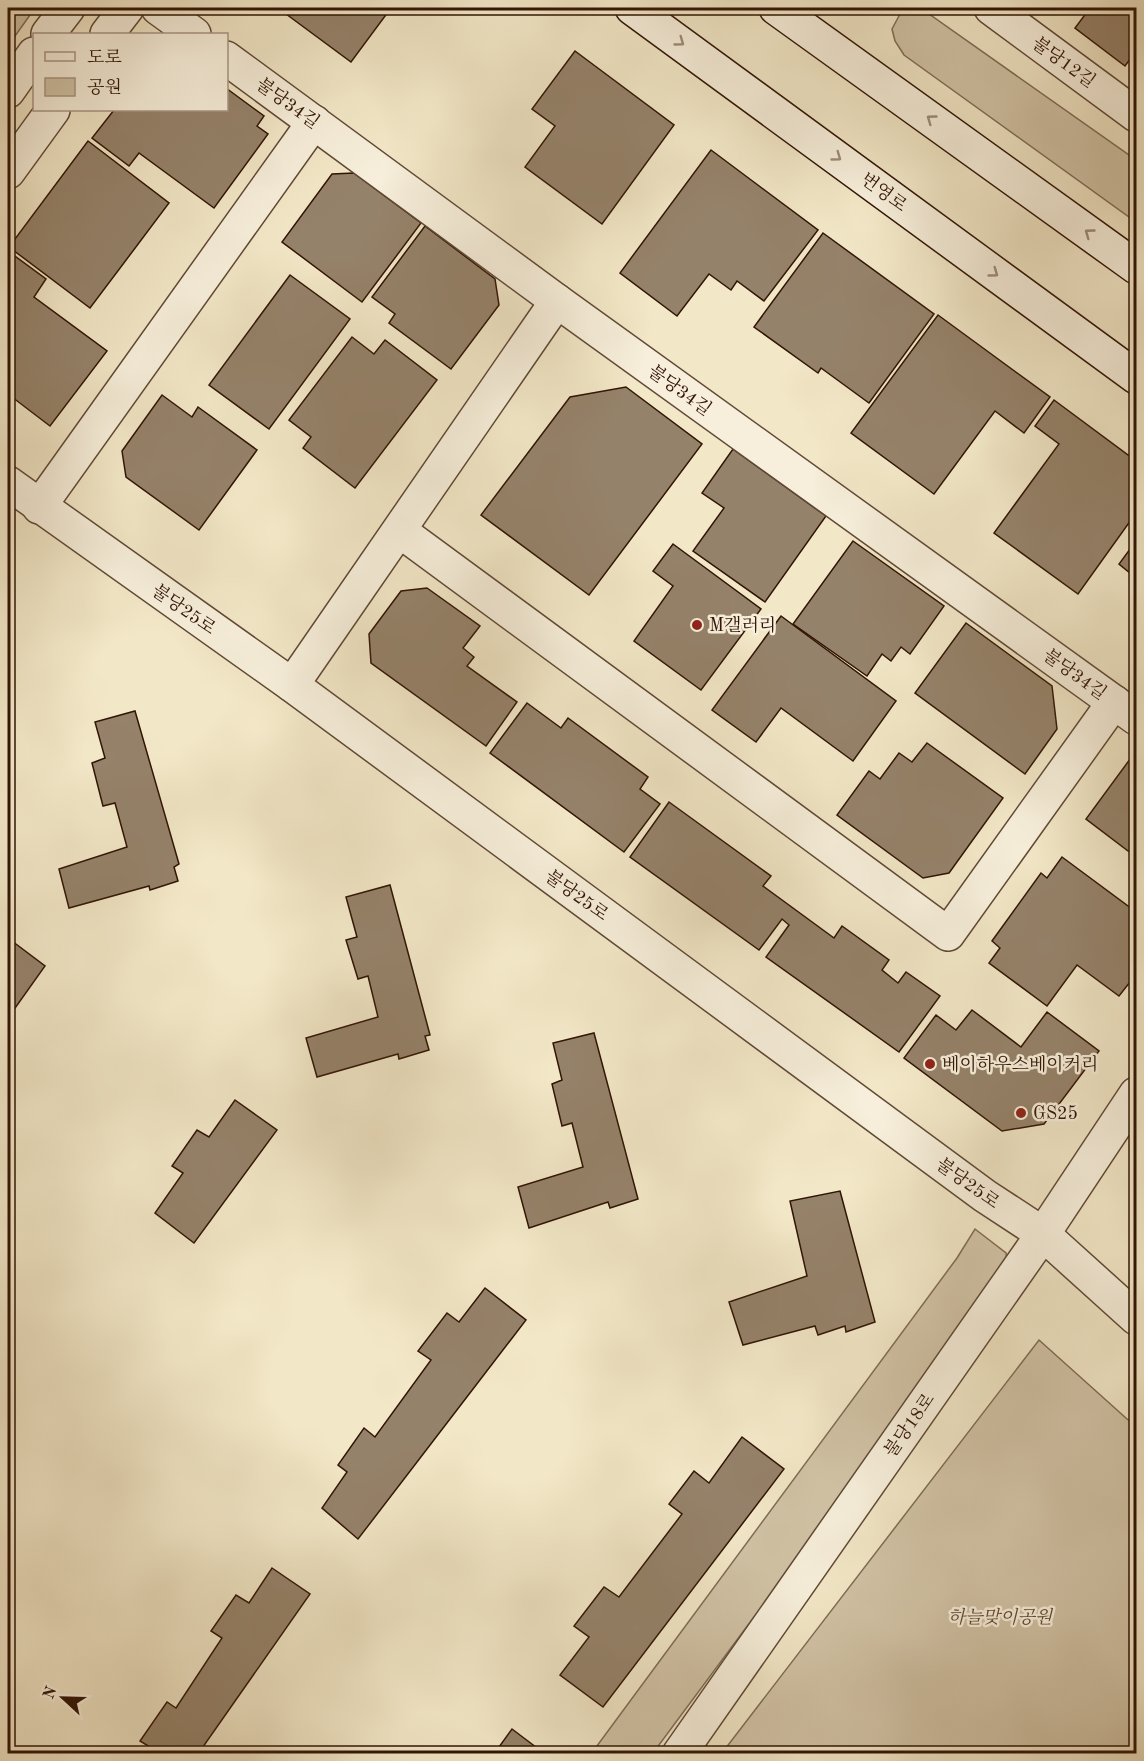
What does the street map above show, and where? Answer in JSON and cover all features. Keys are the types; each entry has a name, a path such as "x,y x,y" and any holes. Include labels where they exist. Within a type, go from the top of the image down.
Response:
{"street":[{"path":"49,33 68,8"},
{"path":"108,33 127,8"},
{"path":"158,8 193,33"},
{"name":"번영로","path":"632,8 1137,377"},
{"path":"776,8 1137,267"},
{"name":"불당12길","path":"991,8 1135,110"},
{"path":"8,91 33,55"},
{"name":"불당34길","path":"228,59 557,301 1125,710"},
{"path":"8,172 52,111"},
{"path":"39,507 314,122"},
{"path":"292,685 557,301"},
{"name":"불당25로","path":"8,483 292,685 985,1196 1043,1234 1137,1318"},
{"path":"400,531 948,934 1125,710"},
{"name":"불당18로","path":"679,1754 1043,1234 1137,1094"}],"green space":[{"path":"8,8 35,8 8,46"},
{"path":"908,11 929,14 1136,160 1136,222 904,55 895,41 892,29 900,14"},
{"path":"975,1229 1006,1253 1008,1275 653,1753 591,1754 957,1258"},
{"name":"하늘맞이공원","path":"1039,1340 1136,1427 1136,1753 722,1753"}],"building":[{"path":"278,8 391,8 351,62"},
{"path":"1090,8 1127,8 1136,15 1136,51 1125,66 1075,28"},
{"path":"575,51 674,125 602,224 525,167 555,126 532,109"},
{"path":"228,89 264,116 257,126 268,134 214,208 139,153 129,166 92,138 113,111 228,111"},
{"path":"88,141 169,203 90,308 9,247"},
{"path":"711,150 818,230 764,301 737,281 731,290 709,274 677,316 620,273"},
{"path":"354,173 421,223 362,302 282,242 332,174"},
{"path":"425,226 495,279 499,305 451,369 389,323 395,314 372,297"},
{"path":"823,233 934,314 869,403 821,368 818,373 754,327"},
{"path":"8,251 46,279 34,297 107,351 50,426 8,394"},
{"path":"290,275 350,319 269,429 209,385"},
{"path":"938,315 1050,397 1024,433 995,411 934,494 851,433"},
{"path":"352,337 374,354 385,340 437,380 355,488 303,448 311,437 289,420"},
{"path":"626,387 702,444 589,595 481,515 570,397"},
{"path":"162,395 192,417 198,407 257,450 199,530 126,477 122,451"},
{"path":"1054,400 1136,461 1136,513 1078,594 994,533 1059,444 1035,426"},
{"path":"733,449 826,516 765,602 693,551 724,508 702,493"},
{"path":"853,541 944,606 910,654 901,647 891,661 882,654 867,676 793,624"},
{"path":"1136,541 1136,578 1119,564"},
{"name":"M갤러리","path":"673,544 761,609 701,690 634,641 673,586 653,571"},
{"path":"427,588 480,626 463,648 474,657 467,666 517,702 486,746 371,663 369,634 401,591"},
{"path":"781,616 896,701 853,761 781,708 756,742 712,710"},
{"path":"966,623 1052,686 1057,729 1025,774 915,693"},
{"path":"527,703 561,728 568,718 648,777 640,789 660,804 624,852 490,753"},
{"path":"135,711 179,864 174,867 178,881 150,890 149,886 69,908 59,869 127,847 115,803 103,806 92,763 105,758 95,722"},
{"path":"927,743 1003,798 949,873 923,878 837,815 869,771 880,779 899,753 912,762"},
{"path":"1136,751 1136,857 1086,819"},
{"path":"669,802 771,876 763,886 834,938 842,926 889,960 882,970 898,983 906,972 940,996 899,1052 766,957 789,925 782,919 759,950 630,857"},
{"path":"1062,857 1136,912 1136,986 1130,982 1119,996 1077,965 1047,1006 989,963 1000,948 992,941 1041,873 1047,878"},
{"path":"390,885 430,1035 425,1036 429,1050 399,1059 398,1054 317,1077 306,1038 378,1017 368,976 358,979 346,940 357,937 346,897"},
{"path":"8,938 45,966 8,1018"},
{"path":"972,1010 1021,1047 1047,1012 1099,1051 1044,1124 1002,1131 904,1058 936,1015 956,1030"},
{"path":"594,1033 638,1199 610,1208 608,1202 529,1228 518,1187 583,1167 572,1123 562,1126 552,1084 562,1080 553,1043"},
{"path":"235,1100 277,1130 194,1243 155,1213 183,1173 172,1166 197,1130 209,1137"},
{"path":"840,1191 875,1322 846,1332 845,1326 818,1335 815,1326 743,1345 729,1302 807,1276 790,1201"},
{"path":"485,1288 526,1320 358,1539 322,1508 347,1472 338,1465 364,1428 375,1437 431,1360 418,1351 447,1313 459,1322"},
{"path":"742,1437 784,1469 603,1707 560,1675 589,1637 574,1626 604,1587 619,1597 682,1514 669,1504 694,1471 709,1483"},
{"path":"272,1568 310,1594 198,1754 145,1754 150,1747 140,1741 167,1702 176,1708 222,1638 211,1631 236,1595 249,1603"},
{"path":"512,1729 545,1754 494,1754"}],"place":[{"name":"M갤러리","path":"697,625"},
{"name":"베이하우스베이커리","path":"930,1064"},
{"name":"GS25","path":"1021,1113"}]}
